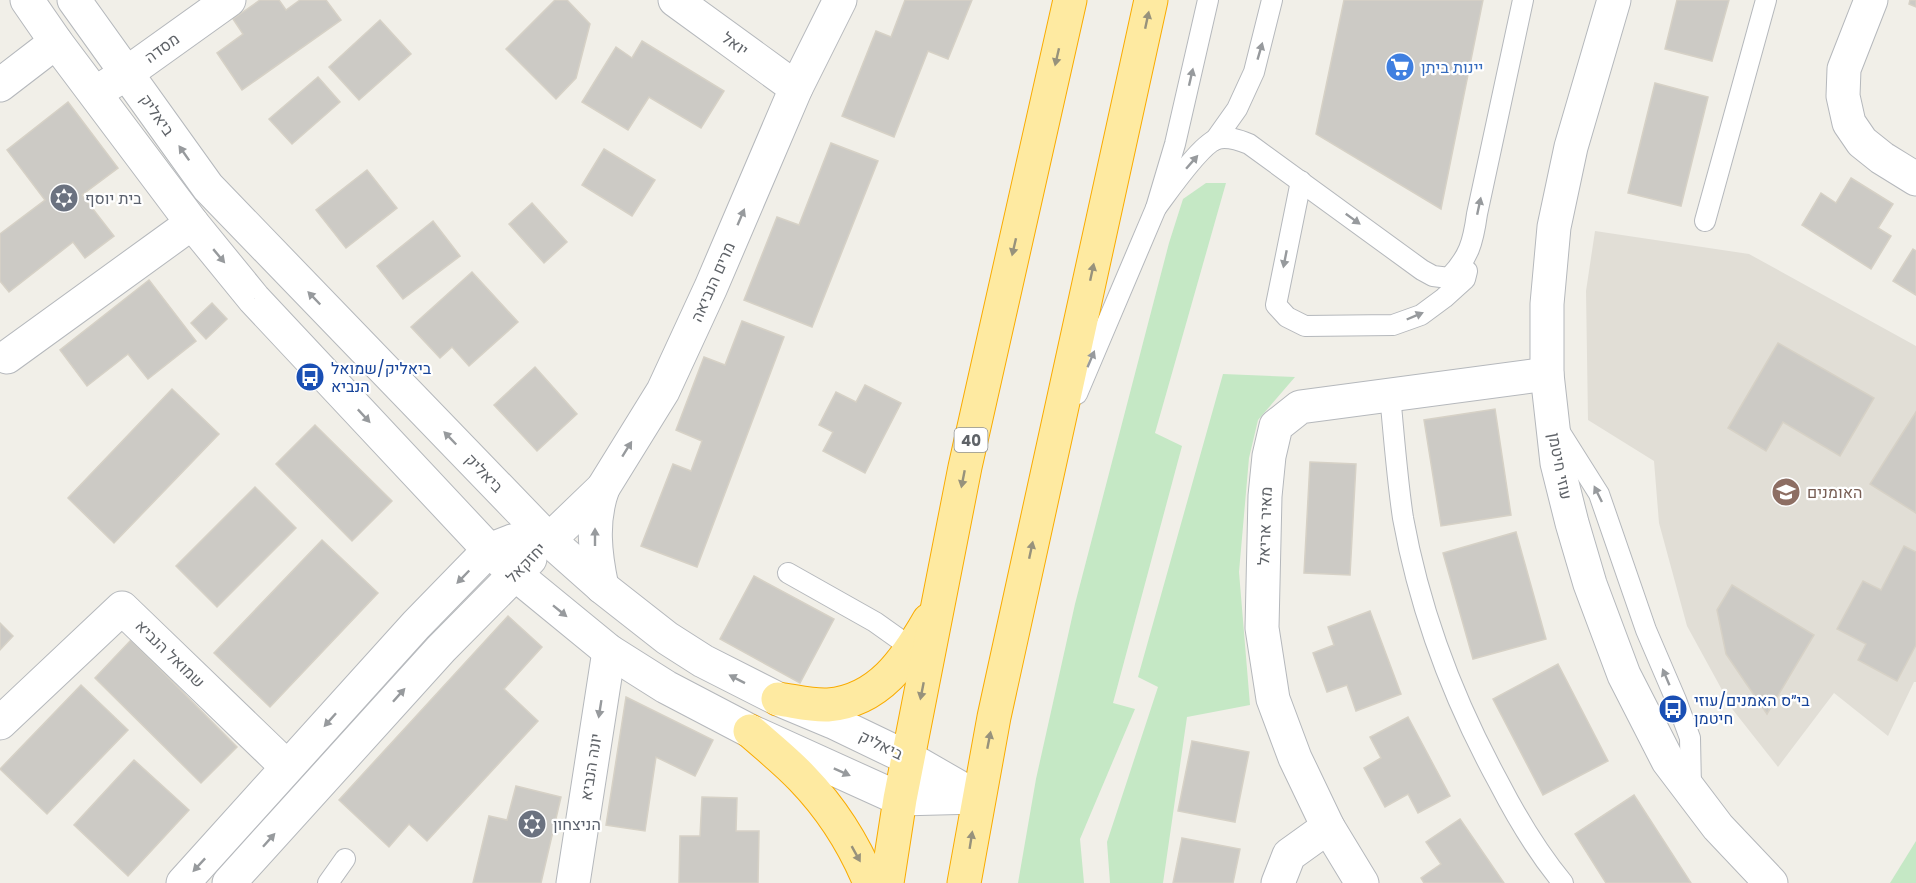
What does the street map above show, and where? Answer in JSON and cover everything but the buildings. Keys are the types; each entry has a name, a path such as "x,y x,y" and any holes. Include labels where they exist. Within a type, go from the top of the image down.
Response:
{"highway":[{"name":"40","path":"887,883 900,799 910,759 965,467 1070,0"},
{"path":"964,883 978,797 1151,0"},
{"path":"778,699 827,705 850,701 889,679 913,649 939,603"},
{"path":"750,731 800,776 820,798 860,858 870,883"}],"street":[{"path":"27,0 93,93 192,223 255,299 489,550 515,574 609,651 666,687 750,731 900,799 978,797"},
{"name":"ביאליק","path":"74,0 208,187 549,540 602,587 667,638 703,661 778,699 833,722 910,759 978,797"},
{"name":"מסדה","path":"93,93 127,73 229,0"},
{"name":"יואל","path":"675,0 796,88"},
{"name":"מרים הנביאה","path":"549,540 603,488 663,391 711,287 796,88 840,0"},
{"name":"עוזי חיטמן","path":"1614,0 1572,147 1554,227 1547,304 1547,374 1557,463 1590,584 1624,675 1668,761 1691,794 1718,827 1771,883"},
{"path":"1870,0 1844,69 1844,96 1849,123 1862,142 1882,158 1916,179"},
{"path":"0,85 56,42"},
{"path":"7,357 192,223"},
{"name":"מאיר אריאל","path":"1362,883 1328,827 1295,758 1273,699 1262,628 1265,496 1269,456 1276,426 1300,407 1547,374"},
{"path":"602,587 595,545 597,505 603,488"},
{"name":"יחזקאל","path":"183,883 416,625 489,550 529,537 549,540"},
{"name":"יחזקאל","path":"230,883 441,649 549,540"},
{"name":"שמואל הנביא","path":"0,723 122,608 287,767"},
{"name":"יונה הנביא","path":"573,883 609,651"},
{"path":"1278,883 1288,855 1328,827"}],"lane":[{"path":"1052,452 1156,208 1174,144 1208,0"},
{"path":"1156,208 1193,159 1215,140 1237,109 1254,72 1272,0"},
{"path":"1301,181 1276,305 1287,317 1305,326 1393,325 1421,315 1444,298 1465,279 1523,0"},
{"path":"1705,221 1766,0"},
{"path":"1215,140 1233,138 1249,144 1433,276 1449,278 1462,265 1472,245"},
{"path":"1390,395 1403,518 1420,592 1442,663 1478,744 1516,815 1563,883"},
{"path":"788,573 875,622 913,649"},
{"path":"328,883 345,859"}],"shaded area":[{"name":"האומנים","path":"1595,231 1749,254 1916,346 1916,682 1888,736 1834,693 1778,767 1733,710 1687,626 1659,523 1654,461 1588,420 1586,291"}],"green space":[{"path":"1206,183 1226,183 1155,433 1182,446 1113,703 1135,709 1080,839 1084,883 1018,883 1036,779 1075,604 1169,243 1183,199"},
{"path":"1223,374 1295,377 1258,420 1249,458 1239,572 1250,705 1187,717 1163,883 1110,883 1107,842 1158,687 1138,677"},
{"path":"1916,841 1916,883 1890,883"}],"place":[{"name":"יינות ביתן","path":"1400,67"},
{"name":"בית יוסף","path":"64,198"},
{"name":"ביאליק/שמואל הנביא","path":"310,377"},
{"name":"האומנים","path":"1786,492"},
{"name":"בי״ס האמנים/עוזי חיטמן","path":"1673,709"},
{"name":"הניצחון","path":"532,824"}]}
